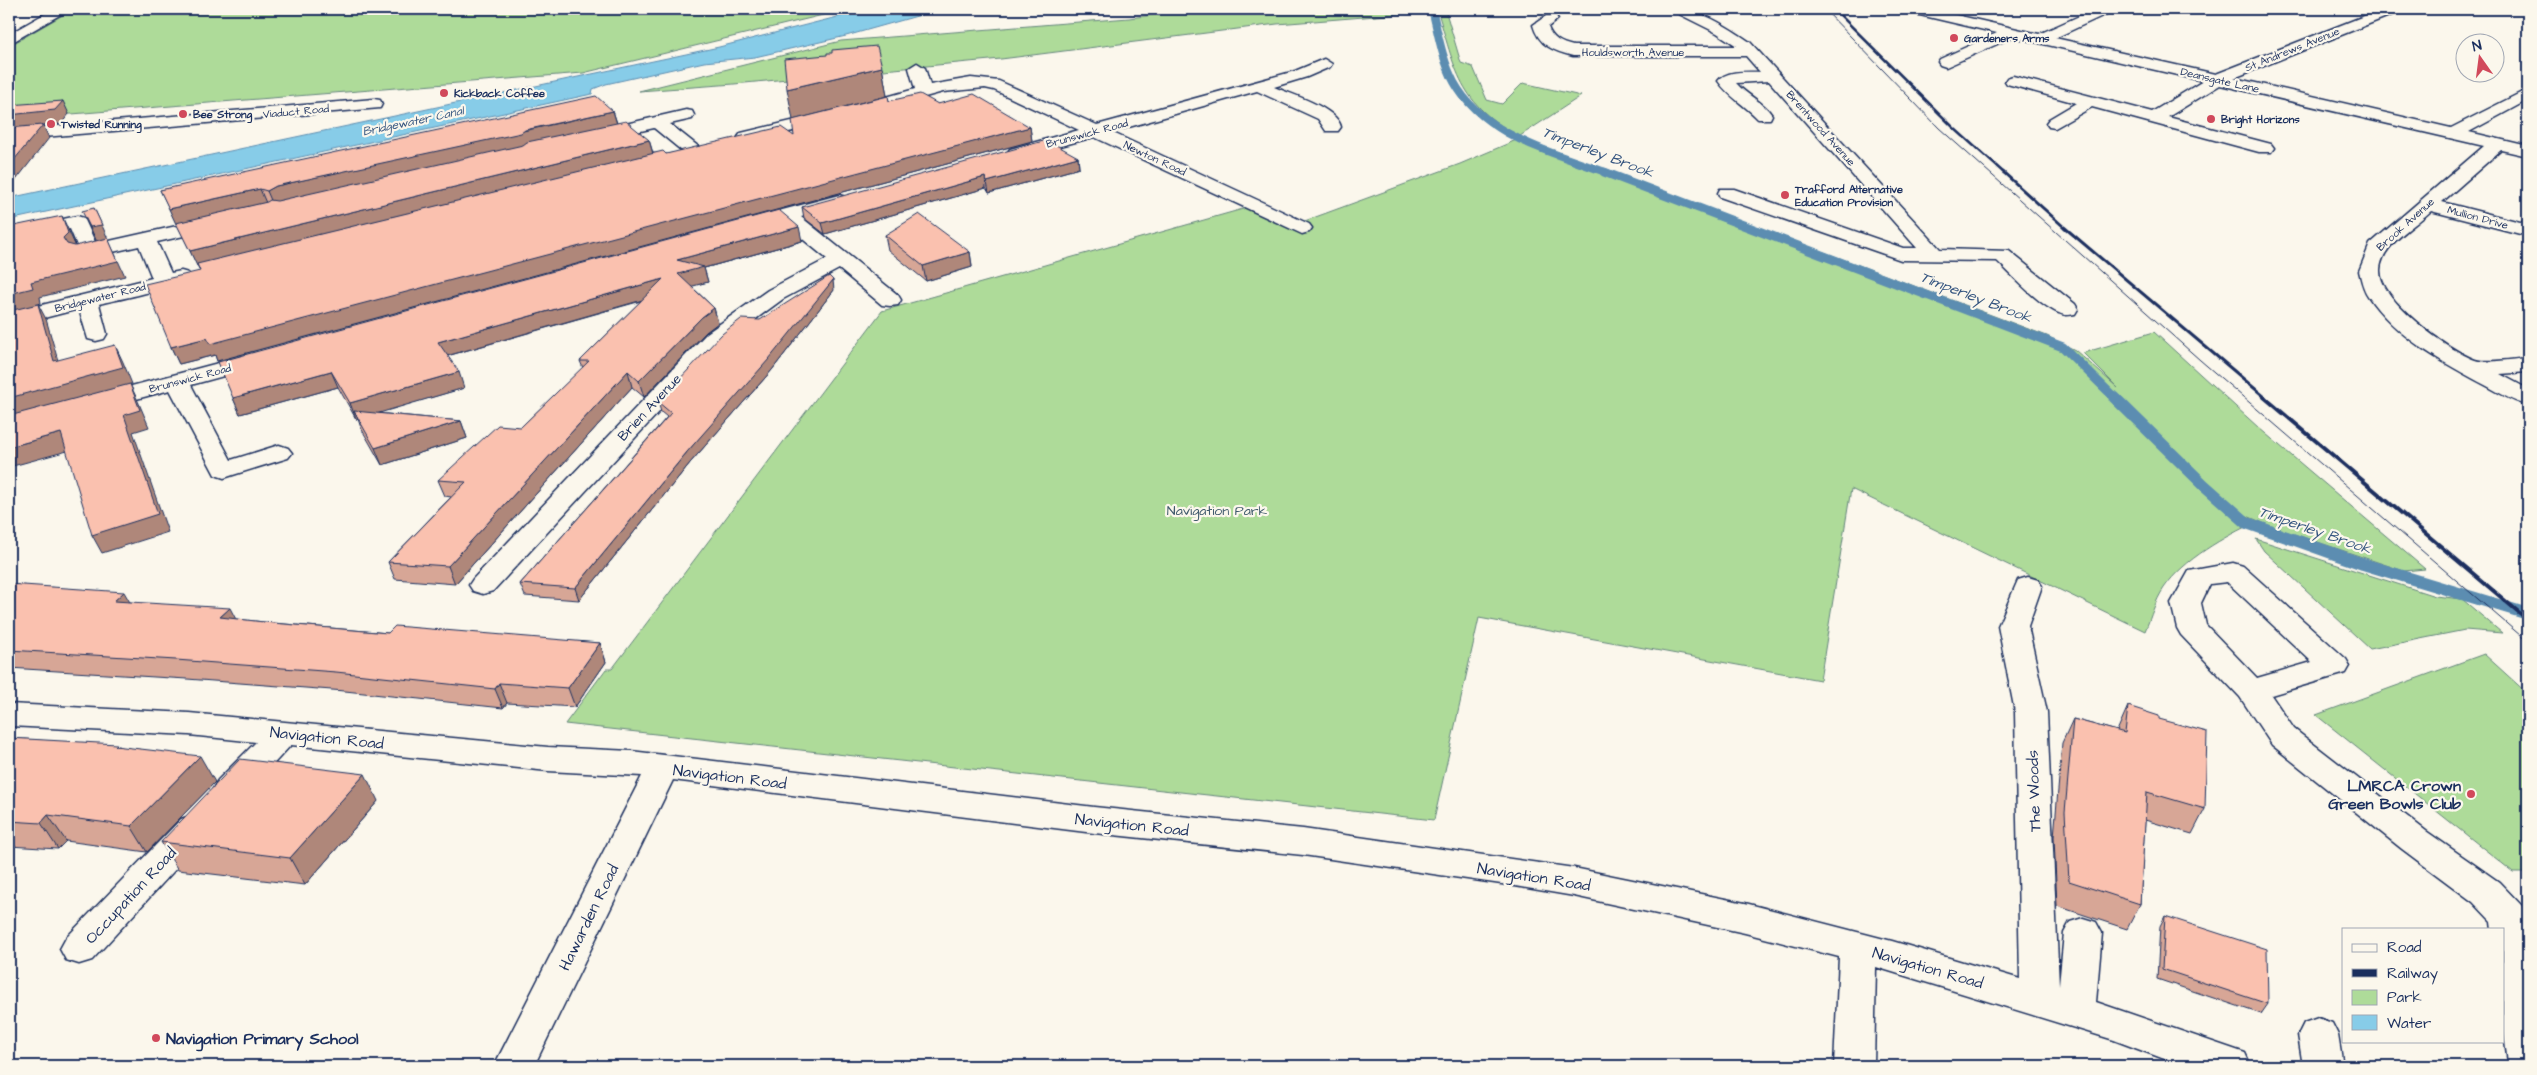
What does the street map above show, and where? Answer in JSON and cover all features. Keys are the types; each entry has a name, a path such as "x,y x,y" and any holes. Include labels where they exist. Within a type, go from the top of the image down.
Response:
{"street":[{"path":"9,40 63,9"},
{"name":"Brentwood Avenue","path":"1676,9 1741,41 1775,76 1923,241"},
{"name":"Deansgate Lane","path":"1912,9 2528,151"},
{"path":"2042,38 2106,9"},
{"name":"St Andrews Avenue","path":"2154,118 2176,102 2218,79 2394,9"},
{"name":"Houldsworth Avenue","path":"1550,20 1540,25 1545,40 1556,46 1573,51 1750,51"},
{"path":"1946,62 2014,31"},
{"name":"Brunswick Road","path":"1002,156 1259,86 1313,70 1324,64"},
{"path":"917,68 923,89 929,92"},
{"path":"1764,115 1752,102 1738,96 1726,83 1739,77 1775,76"},
{"path":"2013,81 2265,148"},
{"name":"Newton Road","path":"929,92 978,83 1000,86 1302,228"},
{"path":"1259,86 1324,115 1331,121 1332,127"},
{"path":"863,108 929,92"},
{"path":"2452,134 2528,94"},
{"path":"2055,123 2090,101"},
{"name":"Viaduct Road","path":"9,135 374,104"},
{"path":"730,141 844,113"},
{"path":"582,139 686,116"},
{"path":"657,122 693,150"},
{"name":"Brook Avenue","path":"2497,144 2371,256 2370,271 2376,294 2391,313 2419,335 2528,398"},
{"path":"674,155 712,146"},
{"path":"1727,193 1900,254 1923,241"},
{"path":"729,231 861,195"},
{"name":"Mullion Drive","path":"2428,204 2528,230"},
{"path":"786,215 890,300"},
{"path":"34,231 78,222 86,252 239,218"},
{"path":"1877,229 1923,241 1944,256 2002,255 2056,302 2067,309"},
{"path":"146,239 164,282"},
{"name":"Brien Avenue","path":"482,585 715,338 733,323 822,268 841,260"},
{"name":"Bridgewater Road","path":"9,320 201,272"},
{"path":"87,300 96,334"},
{"name":"Brunswick Road","path":"84,406 272,355"},
{"path":"2475,368 2528,365"},
{"path":"178,381 224,470 279,452"},
{"path":"2251,690 2335,666 2233,572 2199,577 2186,603 2192,628 2251,690 2283,737 2414,840 2486,892 2509,916 2528,1063"},
{"name":"The Woods","path":"2028,586 2013,626 2030,712 2040,1000"},
{"name":"Navigation Road","path":"9,715 284,732 438,749 663,767 1094,820 1303,842 1515,872 1574,882 1746,918 1858,947 2076,1011 2231,1066"},
{"name":"Occupation Road","path":"79,949 284,732"},
{"name":"Hawarden Road","path":"514,1066 663,767"},
{"path":"2076,1011 2083,933"},
{"path":"1854,1066 1858,947"}],"green space":[{"path":"73,9 848,9 583,73 9,119 9,46"},
{"path":"1199,9 1415,9 1401,14 1277,24 1001,59 639,91 841,41 1129,18"},
{"path":"1437,9 1445,9 1461,63 1473,67 1487,100 1502,104 1523,83 1581,96 1520,136 1500,124 1484,112 1462,83 1449,50"},
{"name":"Navigation Park","path":"1521,138 2047,336 2075,350 2118,388 2083,353 2154,332 2259,428 2425,569 2404,571 2273,527 2247,516 2256,522 2231,534 2206,550 2172,578 2158,598 2145,631 1851,489 1820,680 1479,618 1434,820 565,724 606,669 612,669 882,311 1250,207 1291,226 1460,164"},
{"path":"2256,539 2435,596 2462,599 2502,633 2465,630 2370,649 2264,551"},
{"name":"LMRCA Crown Green Bowls Club","path":"2484,654 2528,694 2528,872 2513,872 2316,715"}],"water":[{"name":"Bridgewater Canal","path":"869,9 942,9 846,36 755,57 704,62 606,84 593,89 592,94 9,220 9,198 719,47"}],"building":[{"path":"877,46 882,67 787,89 784,59 827,55 827,53 832,53 832,50"},
{"path":"920,94 938,104 974,94 1030,127 210,344 207,338 171,347 145,284 200,271 197,264 663,151 666,154 781,127 794,136 792,120 888,96 889,101"},
{"path":"596,96 613,111 276,186 267,191 260,189 169,209 160,190"},
{"path":"63,101 55,110 9,115 9,105"},
{"path":"626,121 649,140 190,251 176,223 270,200 277,201 523,145 527,142"},
{"path":"43,125 9,166 9,128"},
{"path":"1047,140 1078,157 987,182 985,177 822,223 802,207"},
{"path":"94,208 102,225 90,227 82,211"},
{"path":"779,210 799,227 677,260 704,267 678,274 714,308 702,317 639,381 628,371 448,566 388,562 466,482 438,480 498,425 521,427 589,361 580,361 663,279 438,342 459,372 350,403 331,371 233,398 218,362"},
{"path":"919,214 970,252 923,266 885,235"},
{"path":"62,216 68,233 63,238 67,244 75,246 108,238 118,261 31,282 33,288 9,294 9,227"},
{"path":"829,276 833,280 769,359 687,452 575,588 520,584 671,413 658,402 722,334 741,319 760,320"},
{"path":"38,304 54,361 115,345 123,367 9,398 9,311"},
{"path":"130,384 140,410 124,415 158,514 92,535 61,433 9,447 9,416"},
{"path":"354,411 461,421 375,448"},
{"path":"9,584 124,592 114,601 230,608 220,617 273,623 388,633 395,626 600,643 568,688 499,683 495,689 336,672 9,650"},
{"path":"2128,706 2159,716 2159,719 2207,732 2205,809 2147,792 2140,904 2069,881 2065,812 2073,719 2125,733"},
{"path":"9,738 117,744 115,746 200,756 131,826 48,815 41,823 9,821"},
{"path":"240,759 365,774 290,858 161,842"},
{"path":"2165,916 2267,949 2268,1004 2162,969"}],"waterway":[{"name":"Timperley Brook","path":"1432,9 1443,55 1454,82 1467,101 1483,116 1501,129 1522,140 1608,173"},
{"name":"Timperley Brook","path":"1604,172 2063,347 2115,398"},
{"name":"Timperley Brook","path":"2114,397 2204,485 2247,523 2363,564 2528,614"}],"tram line":[{"path":"1824,9 1939,128 2200,360 2528,642"}],"railway":[{"path":"1834,9 1954,128 2004,173"},
{"path":"2003,172 2064,227 2266,398"},
{"path":"2264,397 2528,620"}],"place":[{"name":"Gardeners Arms","path":"1954,38"},
{"name":"Kickback Coffee","path":"444,93"},
{"name":"Bee Strong","path":"183,114"},
{"name":"Bright Horizons","path":"2211,119"},
{"name":"Twisted Running","path":"51,124"},
{"name":"Trafford Alternative Education Provision","path":"1785,195"},
{"name":"LMRCA Crown Green Bowls Club","path":"2471,794"},
{"name":"Navigation Primary School","path":"156,1038"}]}
